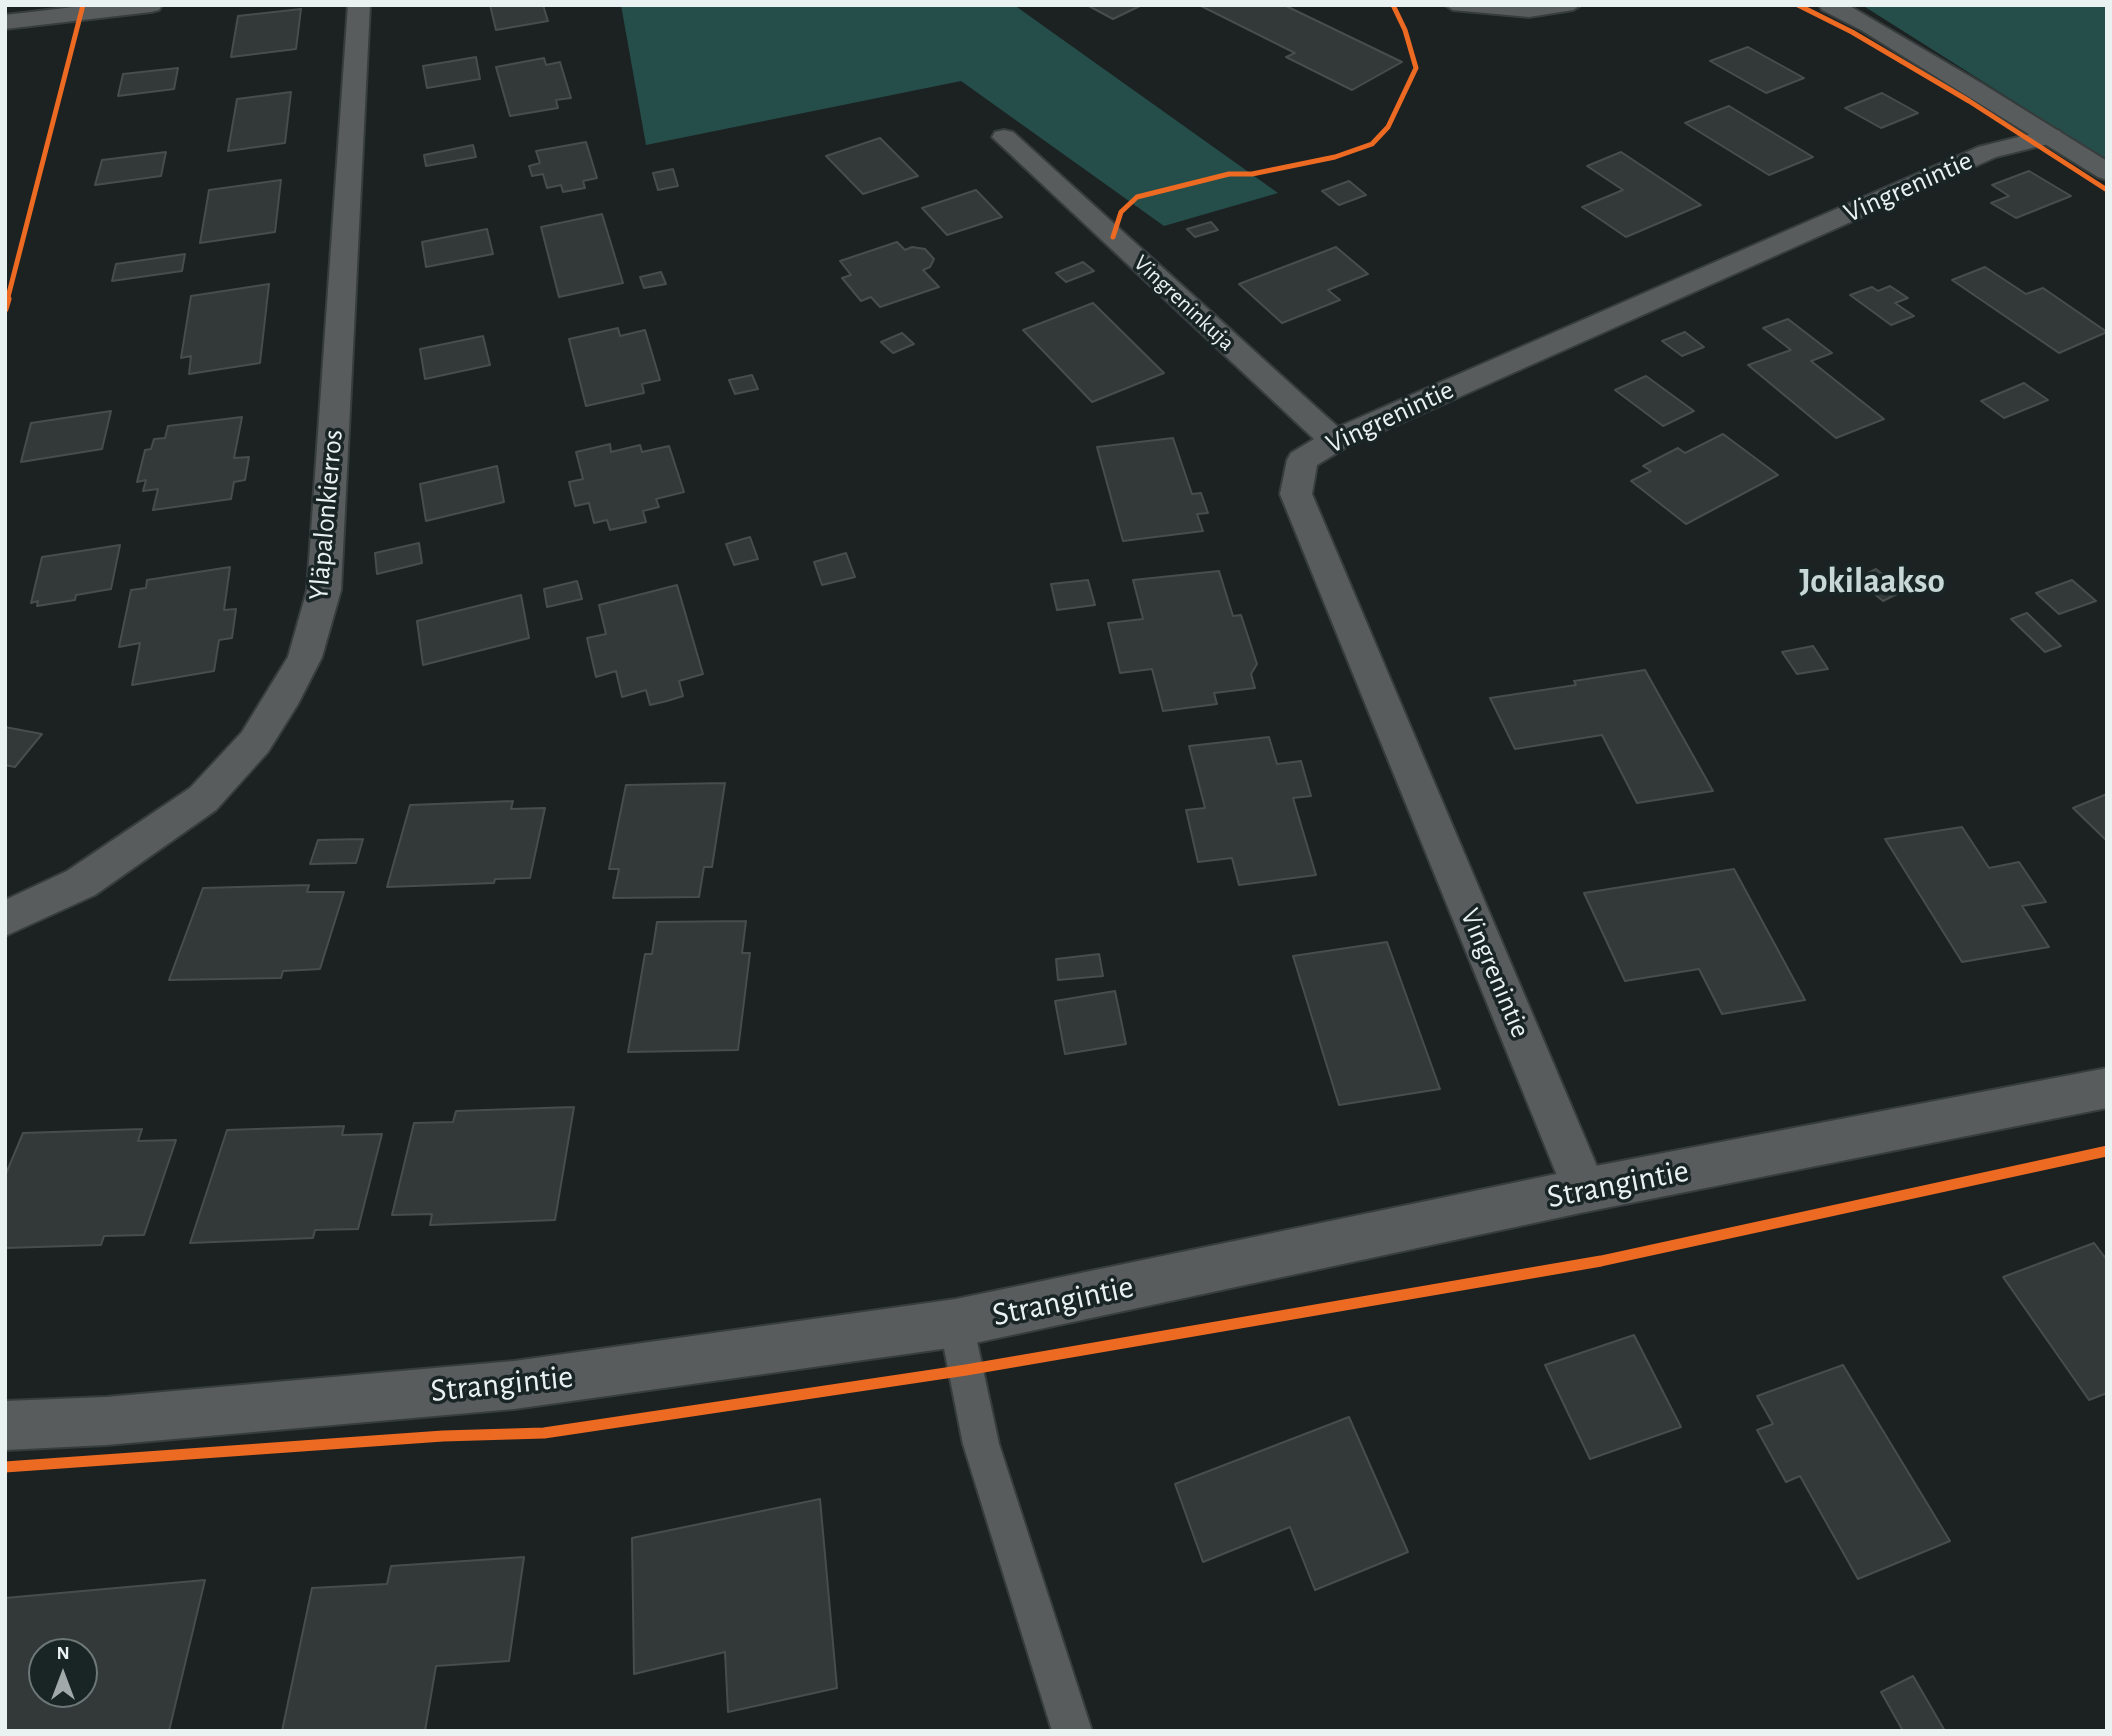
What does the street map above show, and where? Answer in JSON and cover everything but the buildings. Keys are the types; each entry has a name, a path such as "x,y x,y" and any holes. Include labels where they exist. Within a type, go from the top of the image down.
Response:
{"street":[{"path":"5,22 151,5"},
{"name":"Yläpalonkierros","path":"5,919 81,883 203,799 255,742 286,694 305,657 324,590 359,5"},
{"path":"1830,5 1869,25 2107,172"},
{"name":"Vingrenintie","path":"1585,1191 1296,494 1302,460 1334,441 1987,152 2051,136"},
{"name":"Vingreninkuja","path":"1004,137 1334,441"},
{"name":"Strangintie","path":"5,1426 106,1421 514,1385 956,1323 1585,1191 2107,1088"}],"lane":[{"path":"1453,5 1556,13 1573,5"},
{"path":"956,1323 981,1444 1072,1731"}],"shaded area":[{"path":"621,5 1014,5 1278,193 1164,226 961,81 646,145"},
{"path":"1862,5 2107,5 2107,160"}],"cycle path":[{"path":"5,309 83,5"},
{"path":"1113,237 1121,212 1137,197 1229,174 1252,174 1335,157 1372,144 1388,127 1416,68 1405,30 1393,5"},
{"path":"1798,5 1852,32 1969,101 2107,190"},
{"path":"5,1467 443,1436 544,1433 966,1370 1601,1261 2107,1151"}],"district":[{"name":"Jokilaakso","path":"1872,581"}]}
